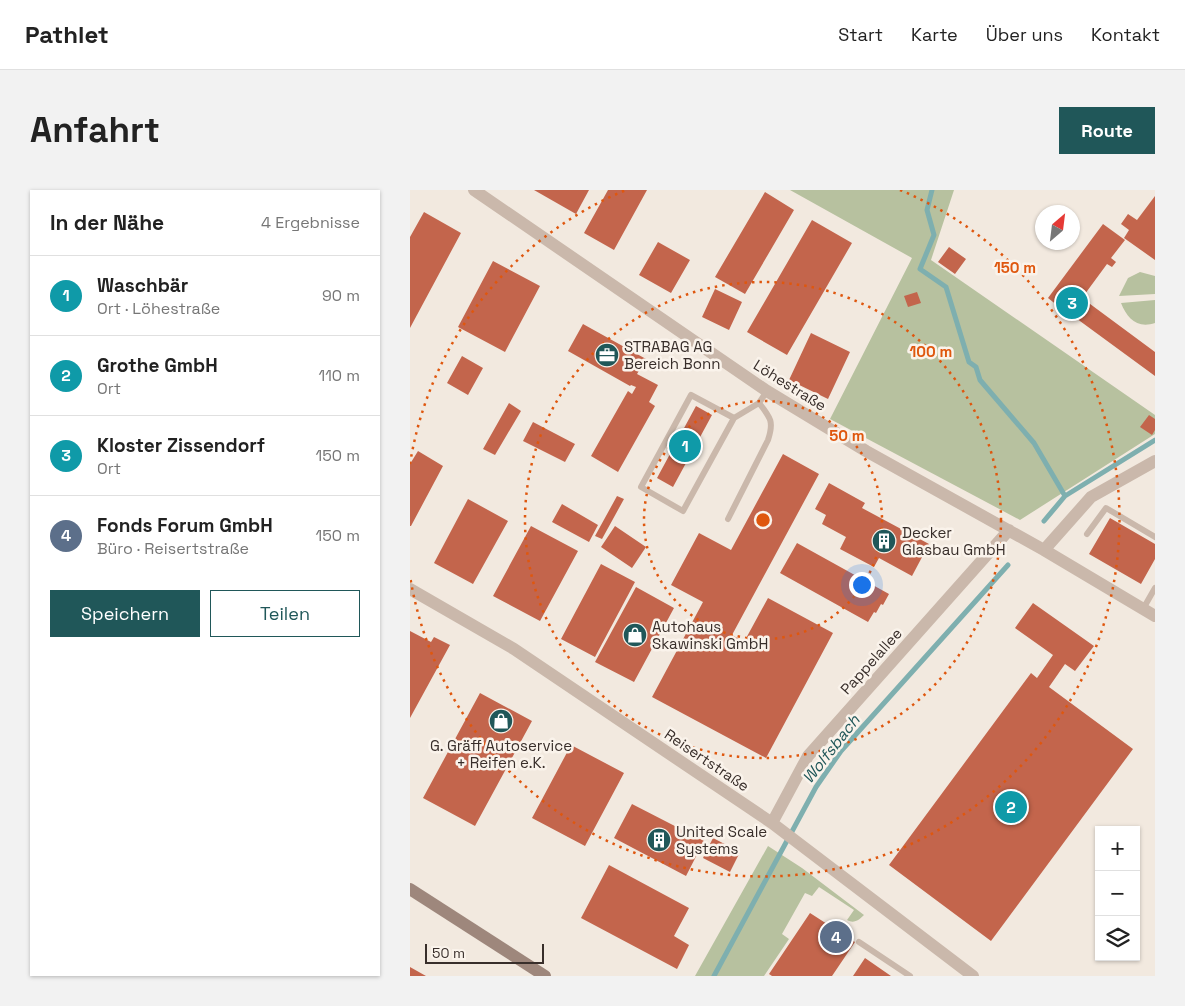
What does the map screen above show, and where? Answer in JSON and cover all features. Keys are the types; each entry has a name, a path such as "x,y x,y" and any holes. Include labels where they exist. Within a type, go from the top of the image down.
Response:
{"main road":[{"path":"410,889 545,976"}],"street":[{"name":"Löhestraße","path":"474,190 767,391 866,451 1009,530 1155,616"},
{"path":"1044,550 1091,497 1155,460"},
{"name":"Pappelallee","path":"777,827 808,756 1009,530"},
{"name":"Reisertstraße","path":"410,589 514,649 777,827 973,976"}],"lane":[{"path":"734,418 691,395 641,487 683,511 734,418 759,404 767,391"},
{"path":"728,518 768,440 772,428 769,415 759,404"},
{"path":"1087,534 1106,508 1155,537"},
{"path":"1143,610 1155,588"},
{"path":"859,942 910,976"}],"green space":[{"path":"790,190 954,190 931,260 1155,415 1155,434 1020,520 830,419 912,258"},
{"path":"1140,272 1155,276 1155,294 1119,296 1128,278"},
{"path":"1155,300 1155,323 1143,325 1130,318 1121,303"},
{"path":"768,846 802,868 864,915 856,921 847,920 854,910 819,887 812,896 805,893 782,934 789,939 764,976 695,976"}],"building":[{"path":"534,190 589,190 576,214"},
{"path":"608,190 647,190 614,250 584,233"},
{"path":"765,192 794,210 745,294 715,277"},
{"path":"1155,196 1155,260 1124,238 1129,230 1121,224 1128,214 1137,220"},
{"path":"424,212 461,233 410,328 410,237"},
{"path":"812,220 852,243 787,355 747,332"},
{"path":"1103,224 1125,240 1111,258 1116,262 1112,267 1107,264 1082,298 1155,352 1155,376 1048,298"},
{"path":"658,242 690,260 671,293 639,275"},
{"path":"949,247 966,259 955,274 938,262"},
{"path":"493,261 540,286 505,352 458,327"},
{"path":"715,289 742,302 729,330 702,317"},
{"path":"917,292 921,303 908,307 904,296"},
{"path":"583,324 646,359 637,374 658,385 649,402 655,406 618,472 591,456 628,391 632,394 636,387 630,386 568,351"},
{"path":"811,333 850,352 828,399 789,380"},
{"path":"462,356 483,368 468,395 447,383"},
{"path":"509,403 521,411 495,455 483,449"},
{"path":"696,406 712,415 673,487 657,478"},
{"path":"1149,415 1155,419 1155,430 1152,435 1140,427"},
{"path":"533,422 575,444 565,462 523,441"},
{"path":"418,451 443,466 410,526 410,464"},
{"path":"783,454 819,474 732,635 744,642 768,598 833,633 766,758 652,697 703,602 671,585 699,533 731,550"},
{"name":"Decker Glasbau GmbH","path":"829,483 865,503 862,508 929,544 912,576 879,558 874,567 840,549 846,537 822,524 826,515 815,509"},
{"path":"617,496 624,499 602,539 595,536"},
{"path":"468,499 508,521 473,584 434,563"},
{"path":"562,504 598,525 589,542 552,522"},
{"path":"1110,518 1155,544 1155,559 1141,584 1089,554"},
{"path":"531,526 578,551 540,621 493,596"},
{"path":"615,526 646,547 632,568 601,547"},
{"path":"797,543 889,594 883,605 881,604 868,622 780,573"},
{"path":"601,564 635,582 595,657 561,639"},
{"name":"Autohaus Skawinski GmbH","path":"636,587 674,608 634,682 595,662"},
{"path":"1033,603 1094,646 1075,671 1065,664 1049,687 1133,749 991,941 889,865 1031,673 1037,678 1053,655 1015,628"},
{"path":"410,631 431,642 434,637 450,645 410,718"},
{"path":"480,693 532,721 475,826 423,798"},
{"path":"571,745 624,773 585,846 532,818"},
{"name":"United Scale Systems","path":"632,804 704,841 686,876 614,838"},
{"path":"713,838 740,852 730,872 703,858"},
{"path":"609,865 689,908 674,936 689,945 677,969 581,918"},
{"path":"810,913 855,942 832,976 772,976 769,974"},
{"path":"865,958 891,976 853,976"},
{"path":"410,967 426,976 410,976"}],"waterway":[{"name":"Wolfsbach","path":"932,190 927,210 934,235 920,269 946,287 969,362 976,367 980,380 1034,443 1065,496 1044,521"},
{"path":"1065,496 1155,440"},
{"name":"Wolfsbach","path":"714,976 816,787 841,751 1008,565"}],"place":[{"name":"Kloster Zissendorf","path":"1072,303"},
{"name":"STRABAG AG Bereich Bonn","path":"607,355"},
{"name":"Waschbär","path":"685,446"},
{"name":"Decker Glasbau GmbH","path":"884,541"},
{"name":"Autohaus Skawinski GmbH","path":"635,635"},
{"name":"G. Gräff Autoservice + Reifen e.K.","path":"501,721"},
{"name":"Grothe GmbH","path":"1011,807"},
{"name":"United Scale Systems","path":"659,840"},
{"name":"Fonds Forum GmbH","path":"836,937"}]}
